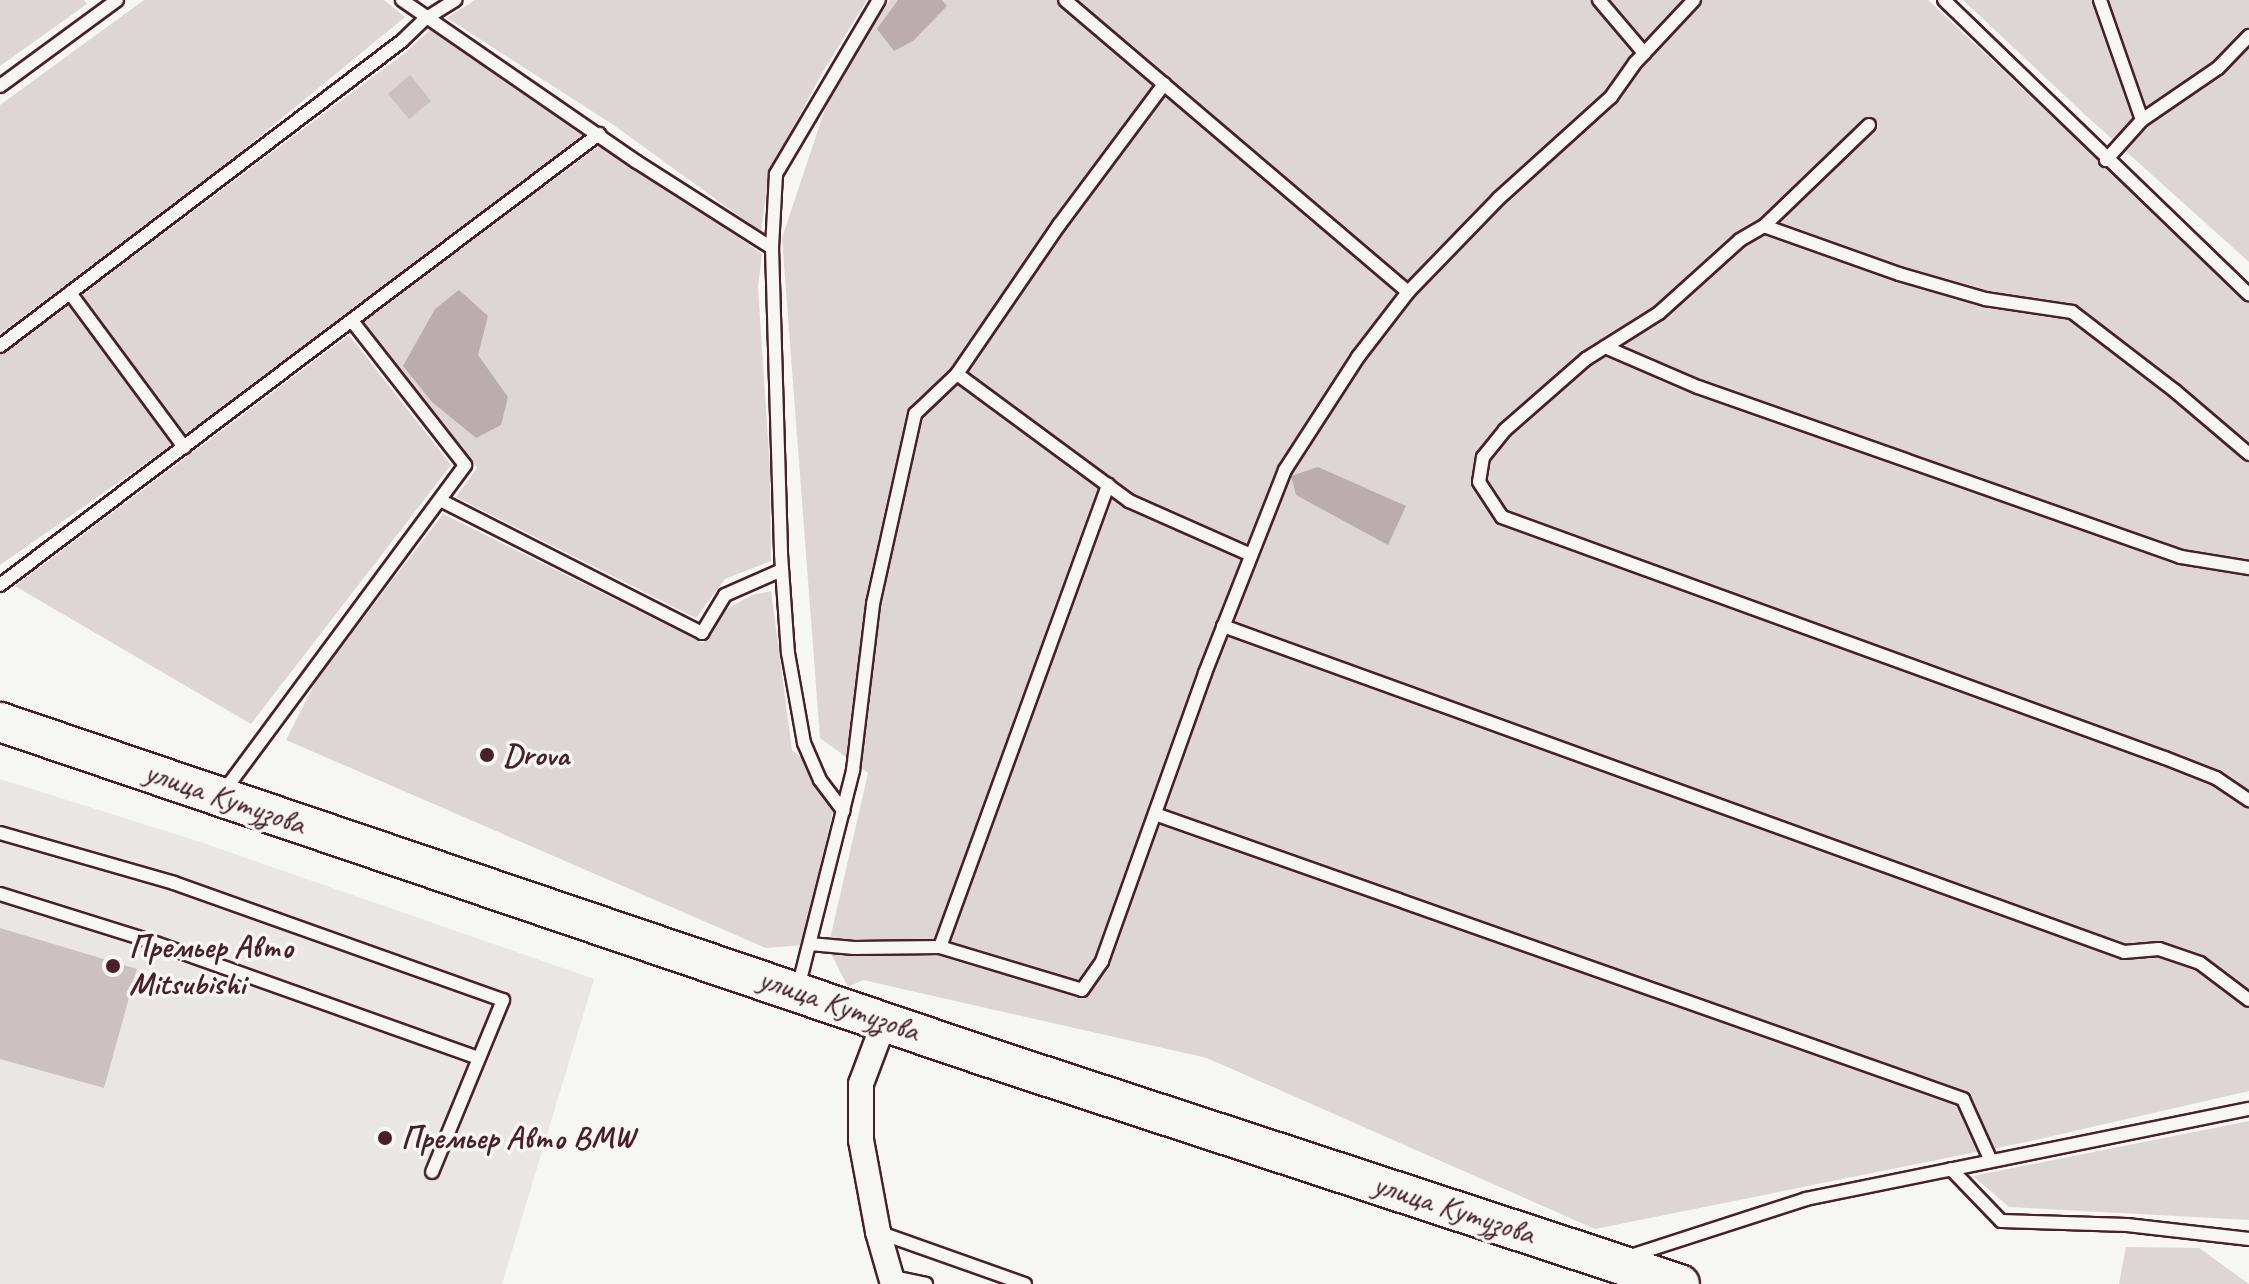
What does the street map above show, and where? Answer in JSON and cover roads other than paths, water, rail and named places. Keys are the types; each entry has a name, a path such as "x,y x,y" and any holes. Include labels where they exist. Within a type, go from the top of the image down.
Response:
{"main road":[{"name":"улица Кутузова","path":"0,722 990,1058 1680,1284"}],"street":[{"path":"885,1020 861,1084 861,1140 889,1281"}],"lane":[{"path":"402,0 425,19 772,248"},
{"path":"0,346 402,41 425,19 455,0"},
{"path":"843,811 820,780 804,743 788,653 782,570 772,248 776,174 879,0"},
{"path":"1065,0 1408,292"},
{"path":"1599,0 1644,53"},
{"path":"810,944 854,948 940,947 1082,990 1102,961 1223,626 1285,470 1358,357 1408,292 1498,199 1611,97 1644,53 1694,0"},
{"path":"1944,0 2249,295"},
{"path":"2100,0 2142,120"},
{"path":"0,86 111,2"},
{"path":"2106,160 2142,120 2218,68 2249,36"},
{"path":"797,991 853,770 873,604 915,414 957,374 1059,225 1164,84"},
{"path":"1869,125 1764,226 1740,240 1659,313 1586,359 1505,430 1483,457 1479,482 1502,517 2165,758 2216,778 2249,800"},
{"path":"0,585 599,134"},
{"path":"1764,226 1899,274 1985,299 2072,312 2175,391 2249,454"},
{"path":"70,293 184,447"},
{"path":"220,797 465,465 352,321"},
{"path":"1605,347 1698,387 2181,557 2249,568"},
{"path":"957,374 1129,501 1251,555"},
{"path":"940,947 1108,485"},
{"path":"440,500 702,633 725,595 782,570"},
{"path":"1223,626 2124,952 2159,949 2200,963 2249,1000"},
{"path":"1155,814 1963,1099 1991,1161"},
{"path":"0,833 174,883 503,1000 432,1172"},
{"path":"0,894 147,940 479,1058"},
{"path":"1613,1261 1806,1199 2249,1109"},
{"path":"1951,1169 2001,1221 2127,1225 2249,1239"},
{"path":"878,1232 991,1278 1025,1284"},
{"path":"889,1281 926,1284"}],"place":[{"name":"Drova","path":"487,755"},
{"name":"Премьер Авто Mitsubishi","path":"113,966"},
{"name":"Премьер Авто BMW","path":"385,1138"}]}
